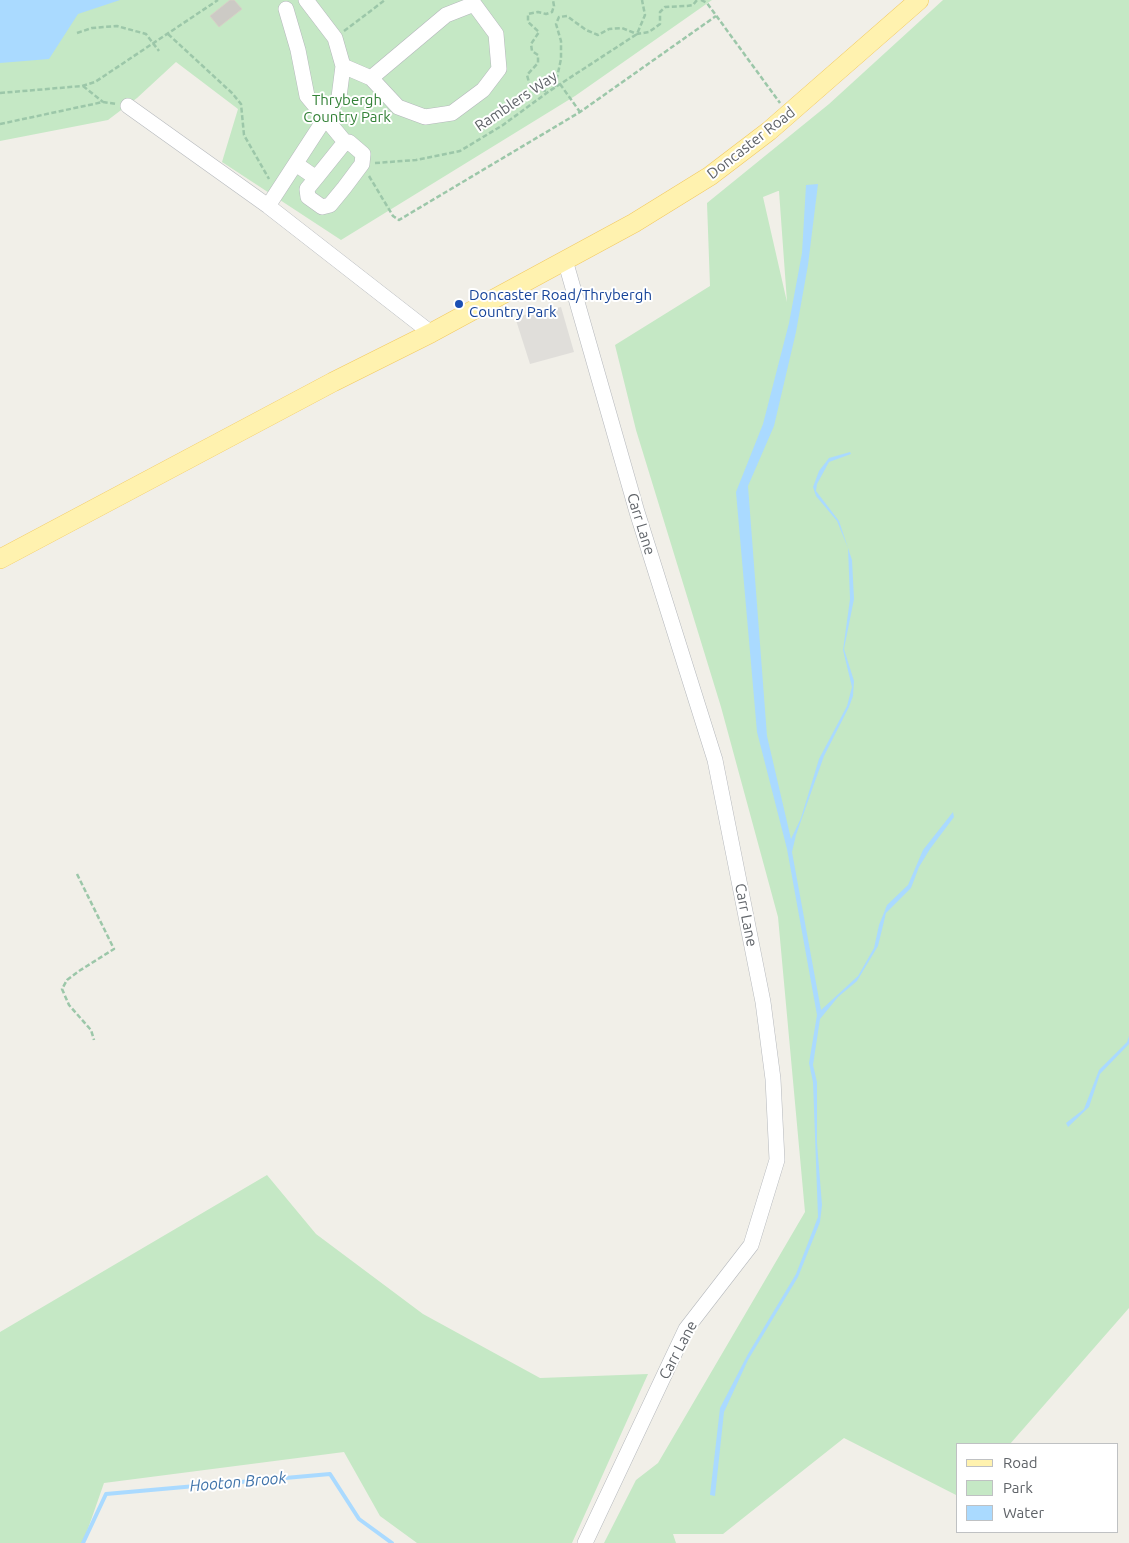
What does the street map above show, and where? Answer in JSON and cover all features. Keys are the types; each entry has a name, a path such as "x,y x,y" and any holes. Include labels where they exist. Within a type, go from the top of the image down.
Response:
{"main road":[{"name":"Doncaster Road","path":"0,559 333,382 432,333 634,223 710,176 788,114 919,0"}],"street":[{"path":"268,206 339,97 343,66 334,38 306,0"},
{"path":"343,66 371,78 398,107 425,117 452,113 483,90 499,69 496,34 474,4 446,14 371,78"},
{"path":"286,9 298,50 307,96 345,142 349,142 362,154 362,164 330,205 322,207 308,197 307,189 345,142"},
{"path":"128,106 268,206 432,333"},
{"path":"296,164 316,178"},
{"name":"Carr Lane","path":"565,260 636,512 715,760 763,1002 773,1079 777,1160 751,1246 686,1329 585,1543"}],"path":[{"path":"0,93 82,86 95,82 218,0"},
{"path":"334,38 385,0"},
{"path":"548,92 530,86 527,75 538,63 538,55 532,51 531,44 539,32 528,22 528,14 552,12 553,0"},
{"path":"555,87 561,59 561,41 556,24 559,17 567,16 586,30 598,35 609,29 622,28 637,34 644,15 642,0"},
{"path":"699,0 707,3 788,114"},
{"name":"Ramblers Way","path":"362,164 416,160 460,151 503,126 555,87 637,34 649,32 660,24 660,12 665,7 693,5 699,0"},
{"path":"362,164 393,216 399,220 580,112 716,16"},
{"path":"77,33 92,28 116,26 146,34 159,51"},
{"path":"168,34 232,93 241,104 244,135 268,178 281,187"},
{"path":"560,84 580,112"},
{"path":"82,86 103,102"},
{"path":"0,124 103,102 128,106"},
{"path":"77,874 114,949 67,980 62,989 69,1005 91,1030 94,1040"}],"shaded area":[{"path":"561,307 574,352 530,364 515,317"}],"green space":[{"name":"Thrybergh Country Park","path":"0,0 712,0 575,96 341,240 222,162 238,109 176,62 137,98 108,120 0,141"},
{"path":"943,0 1129,0 1129,1308 1011,1443 956,1443 956,1495 844,1438 723,1534 673,1534 676,1543 604,1543 636,1480 658,1463 805,1212 778,917 721,707 636,430 615,345 710,286 707,203 829,104","holes":["779,191 787,302 763,197"]},
{"path":"267,1175 316,1234 423,1314 540,1378 648,1374 572,1543 417,1543 380,1516 344,1452 104,1483 83,1543 0,1543 0,1332"}],"water":[{"path":"0,0 120,0 78,14 49,59 0,63"},
{"path":"818,184 808,265 796,332 774,426 748,486 767,736 791,839 801,818 819,759 847,706 852,687 843,650 850,599 848,548 852,560 854,599 844,649 854,681 853,696 824,756 796,835 792,852 821,1010 858,976 874,948 879,925 887,905 908,885 923,850 953,812 954,817 919,867 911,888 886,913 878,946 857,981 838,997 820,1019 813,1065 817,1082 817,1143 822,1205 820,1222 798,1277 748,1360 724,1412 715,1496 710,1495 720,1408 748,1354 796,1274 818,1217 813,1082 809,1063 817,1015 787,849 757,732 736,492 763,424 789,323 802,253 806,185"},
{"path":"850,452 851,454 829,462 817,484 816,491 839,521 848,548 837,521 816,496 813,487 819,471 829,458"},
{"path":"1129,1036 1129,1044 1100,1074 1089,1107 1068,1127 1066,1123 1084,1109 1099,1070 1127,1042"}],"building":[{"path":"230,0 234,0 242,9 219,27 210,16"}],"waterway":[{"name":"Hooton Brook","path":"83,1543 106,1494 330,1474 359,1519 392,1543"}],"place":[{"name":"Doncaster Road/Thrybergh Country Park","path":"459,304"}]}
